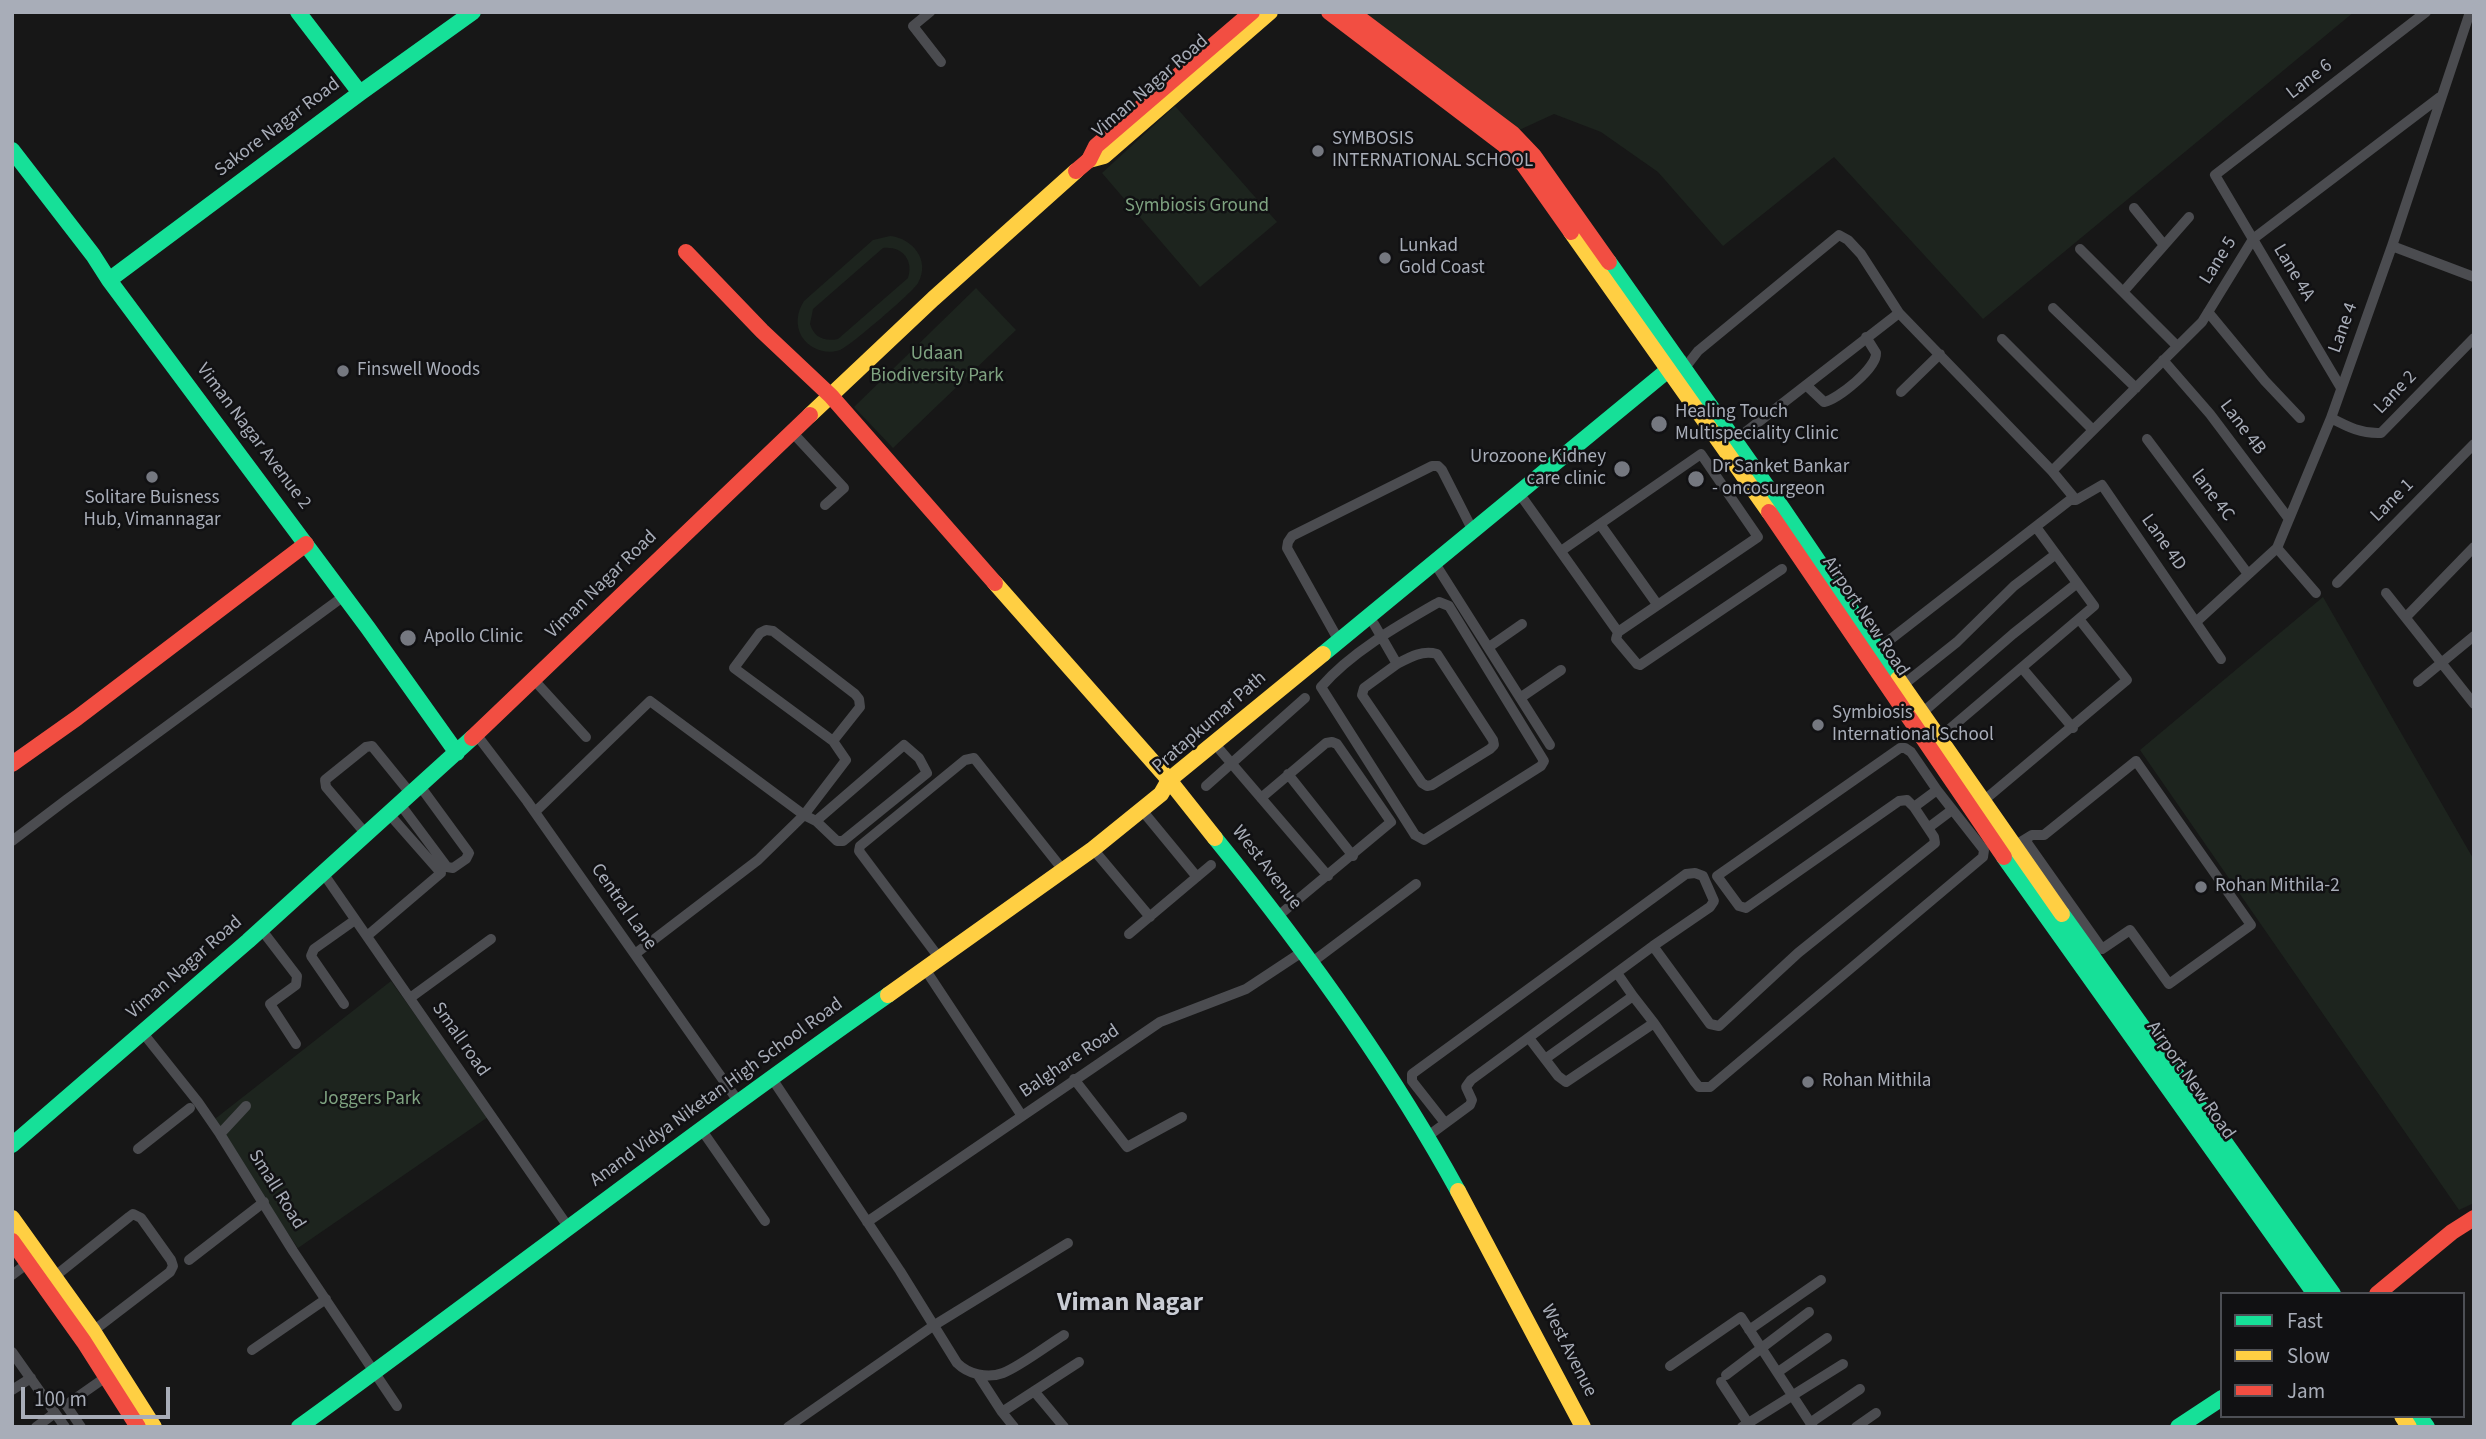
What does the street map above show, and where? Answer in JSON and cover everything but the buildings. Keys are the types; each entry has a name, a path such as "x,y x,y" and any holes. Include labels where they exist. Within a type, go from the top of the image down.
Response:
{"street":[{"path":"298,12 360,93"},
{"name":"Sakore Nagar Road","path":"110,280 473,12"},
{"path":"930,12 913,26 941,62"},
{"name":"Viman Nagar Road","path":"12,1145 143,1033 457,753 792,432 1013,226 1089,160 1096,146 1252,12"},
{"name":"Viman Nagar Road","path":"1089,160 1104,156 1270,12"},
{"name":"Airport New Road","path":"1329,12 1511,150 1529,172 1783,509 1982,802 2019,843 2332,1292"},
{"name":"Airport New Road","path":"1351,12 1528,148 1975,816 2314,1292"},
{"name":"Lane 6","path":"2215,175 2426,12"},
{"name":"Lane 4","path":"2196,622 2277,548 2331,418 2470,12"},
{"name":"Lane 5","path":"2052,471 2202,321 2253,239 2441,96"},
{"name":"Viman Nagar Avenue 2","path":"12,150 93,254 457,753"},
{"name":"Lane 4A","path":"2215,175 2341,388"},
{"path":"2134,208 2164,245"},
{"path":"2123,292 2189,217"},
{"path":"1676,369 1839,235 1861,254 1899,313 2052,471 2076,500"},
{"path":"2392,246 2474,277"},
{"path":"2080,249 2178,346"},
{"name":"West Avenue","path":"686,252 762,331 831,396 1278,916 1388,1072 1427,1136 1511,1288 1583,1427"},
{"path":"2053,307 2136,388"},
{"path":"2208,312 2265,381 2300,418"},
{"path":"1734,441 1899,313"},
{"path":"1806,385 1824,402 1833,399 1874,364 1876,353 1866,337"},
{"name":"Lane 2","path":"2331,418 2355,430 2369,434 2381,433 2474,338"},
{"path":"2002,339 2094,430"},
{"path":"1902,392 1940,354"},
{"name":"Lane 4B","path":"2163,360 2210,414 2289,519"},
{"name":"Pratapkumar Path","path":"1169,788 1306,673 1378,631 1473,531 1543,479 1676,369"},
{"path":"792,432 844,488 825,505"},
{"name":"lane 4C","path":"2147,439 2248,574"},
{"name":"Lane 1","path":"2337,583 2474,444"},
{"path":"1561,551 1701,454 1758,537 1618,632 1616,639 1632,661 1640,665 1782,569"},
{"path":"1339,641 1287,548 1292,536 1432,466 1438,466 1442,470 1473,531"},
{"name":"Pratapkumar Path","path":"1169,788 1220,750 1339,641 1524,500 1543,479"},
{"name":"Lane 4D","path":"2076,500 2102,485 2196,622"},
{"path":"1524,500 1618,632"},
{"path":"1878,649 2070,500 2076,500"},
{"path":"1600,524 1657,604"},
{"path":"1939,738 2094,606 2036,527"},
{"path":"12,764 77,718 306,544"},
{"path":"2406,617 2474,547"},
{"path":"2277,548 2316,593"},
{"path":"1903,685 1958,642 2007,593 2056,554"},
{"path":"1437,566 1550,745"},
{"path":"1922,713 2013,634 2076,584"},
{"path":"2386,593 2474,704"},
{"path":"12,841 344,596"},
{"path":"1439,602 1449,606 1544,761 1541,766 1424,839 1415,835 1321,687 1378,631 1439,602"},
{"path":"1982,802 2127,680 2079,619"},
{"path":"2196,622 2221,659"},
{"path":"1489,646 1522,624"},
{"path":"635,954 758,860 804,815 846,760 833,741 734,668 760,633 773,631 859,699 860,707 833,741"},
{"path":"1378,631 1397,664"},
{"path":"2418,682 2474,636"},
{"path":"1429,652 1437,654 1494,745 1432,785 1422,783 1362,695 1364,688 1397,664 1415,655 1429,652"},
{"path":"2022,668 2073,728"},
{"path":"1520,698 1561,670"},
{"path":"534,680 586,737"},
{"path":"1206,786 1305,698"},
{"path":"535,812 650,701 804,815 816,821 838,841 844,841 927,773 919,758 904,745 816,821"},
{"name":"Central Lane","path":"476,734 535,812 738,1101"},
{"path":"1261,797 1326,743 1332,742 1337,744 1391,822 1278,916"},
{"path":"366,834 326,787 325,780 366,747 372,746 447,867 453,868 466,859 468,853 405,799"},
{"path":"1616,973 1694,1082 1699,1087 1710,1087 1983,857 1984,850 1911,752 1900,748 1717,876 1704,878"},
{"path":"1220,750 1328,876"},
{"path":"940,959 859,851 860,846 965,760 974,758 1063,870"},
{"path":"2137,761 2251,925 2169,984 2130,930 2102,949 2019,843 2032,835 2044,835 2137,761"},
{"path":"1288,774 1353,856"},
{"name":"Anand Vidya Niketan High School Road","path":"299,1427 738,1101 1093,849 1169,788"},
{"path":"1914,807 1937,790"},
{"path":"367,936 442,873 405,799"},
{"path":"1653,946 1710,1024 1719,1026 1798,953 1936,840 1914,807 1907,800 1899,801 1746,908 1739,906 1717,876"},
{"path":"1142,809 1197,877"},
{"path":"1928,828 1952,810"},
{"path":"1093,849 1150,917"},
{"path":"1129,934 1211,865"},
{"name":"Small road","path":"323,873 569,1228"},
{"path":"1427,1136 1445,1123 1471,1103 1467,1084 1710,907 1714,901 1704,878 1695,873 1686,874 1412,1074 1412,1081 1445,1123"},
{"name":"Balghare Road","path":"867,1222 1160,1022 1246,989 1307,957 1416,884"},
{"path":"344,1004 311,956 314,949 355,920"},
{"path":"261,929 297,976 296,985 270,1004 296,1044"},
{"path":"410,998 491,939"},
{"path":"925,969 1022,1116"},
{"path":"1545,1059 1633,996"},
{"path":"1529,1038 1562,1080 1572,1080 1654,1023"},
{"name":"Small Road","path":"143,1033 220,1134 397,1406"},
{"path":"771,1077 957,1363 965,1371 978,1375 1002,1374 1065,1335"},
{"path":"1074,1079 1127,1147 1182,1117"},
{"path":"220,1134 246,1107"},
{"path":"138,1149 190,1108"},
{"path":"701,1129 765,1221"},
{"path":"189,1260 264,1202"},
{"path":"54,1277 129,1217 134,1214 141,1217 172,1260 173,1266 170,1272 93,1331"},
{"path":"12,1218 93,1331 154,1427"},
{"path":"2379,1292 2452,1232 2474,1218"},
{"path":"12,1241 84,1342 137,1426"},
{"path":"788,1427 804,1422 933,1326 1068,1243"},
{"path":"12,1275 28,1263"},
{"path":"1749,1330 1821,1280"},
{"path":"252,1350 326,1299"},
{"path":"1809,1312 1760,1346 1724,1378 1745,1425 1843,1364"},
{"path":"1670,1366 1741,1317 1812,1425 1860,1389"},
{"path":"1777,1372 1827,1338"},
{"path":"12,1352 65,1427"},
{"path":"1002,1412 1079,1362"},
{"path":"978,1375 1014,1427"},
{"path":"81,1427 66,1405 106,1377"},
{"path":"12,1390 31,1378"},
{"path":"1034,1391 1064,1427"},
{"path":"2178,1427 2220,1399"},
{"path":"36,1427 55,1413"},
{"path":"1856,1427 1876,1413"}],"green space":[{"path":"1360,12 2354,12 1983,319 1834,157 1723,246 1658,172 1601,132 1554,114 1517,131"},
{"name":"Symbiosis Ground","path":"1175,106 1277,222 1200,287 1102,173"},
{"path":"890,236 912,246 921,259 918,283 846,347 829,352 814,348 805,341 798,328 798,314 804,301 873,240","holes":["883,248 901,252 908,260 908,278 838,339 828,340 817,335 810,324 813,309"]},
{"name":"Udaan Biodiversity Park","path":"976,288 1016,330 893,448 854,407"},
{"path":"2323,597 2474,860 2474,1203 2459,1210 2140,750"},
{"name":"Joggers Park","path":"391,981 488,1117 298,1248 211,1122"}],"traffic: fast":[{"path":"298,12 360,93"},
{"path":"109,280 473,12"},
{"path":"12,150 93,255 457,753"},
{"path":"1609,262 1783,509 1898,679"},
{"path":"1323,654 1679,361"},
{"path":"12,1145 248,941 472,738"},
{"path":"1215,838 1281,922 1375,1053 1458,1191"},
{"path":"2004,857 2314,1292"},
{"path":"2062,914 2332,1292"},
{"path":"299,1427 739,1101 888,995"},
{"path":"2178,1427 2220,1399"},
{"path":"2420,1418 2427,1427"}],"traffic: slow":[{"path":"1089,160 1104,156 1270,12"},
{"path":"810,415 933,299 1076,171"},
{"path":"1571,232 1769,512"},
{"path":"995,583 1169,780 1215,838"},
{"path":"888,995 1093,849 1161,794 1169,780 1323,654"},
{"path":"1898,679 2062,914"},
{"path":"1458,1191 1583,1427"},
{"path":"12,1218 93,1331 154,1427"},
{"path":"2403,1418 2409,1427"}],"traffic: jam":[{"path":"1076,171 1089,160 1096,146 1252,12"},
{"path":"1329,12 1504,145 1523,164 1571,232"},
{"path":"1351,12 1513,134 1534,156 1609,262"},
{"path":"686,252 762,331 831,396 995,583"},
{"path":"472,738 810,415"},
{"path":"1769,512 2004,857"},
{"path":"12,764 77,718 306,544"},
{"path":"2379,1292 2452,1232 2474,1218"},
{"path":"12,1241 84,1342 138,1427"}],"place":[{"name":"SYMBOSIS INTERNATIONAL SCHOOL","path":"1318,151"},
{"name":"Lunkad Gold Coast","path":"1385,258"},
{"name":"Finswell Woods","path":"343,371"},
{"name":"Healing Touch Multispeciality Clinic","path":"1659,424"},
{"name":"Urozoone Kidney care clinic","path":"1622,469"},
{"name":"Solitare Buisness Hub, Vimannagar","path":"152,477"},
{"name":"Dr Sanket Bankar - oncosurgeon","path":"1696,479"},
{"name":"Apollo Clinic","path":"408,638"},
{"name":"Symbiosis International School","path":"1818,725"},
{"name":"Rohan Mithila-2","path":"2201,887"},
{"name":"Rohan Mithila","path":"1808,1082"}],"district":[{"name":"Viman Nagar","path":"1130,1304"}]}
